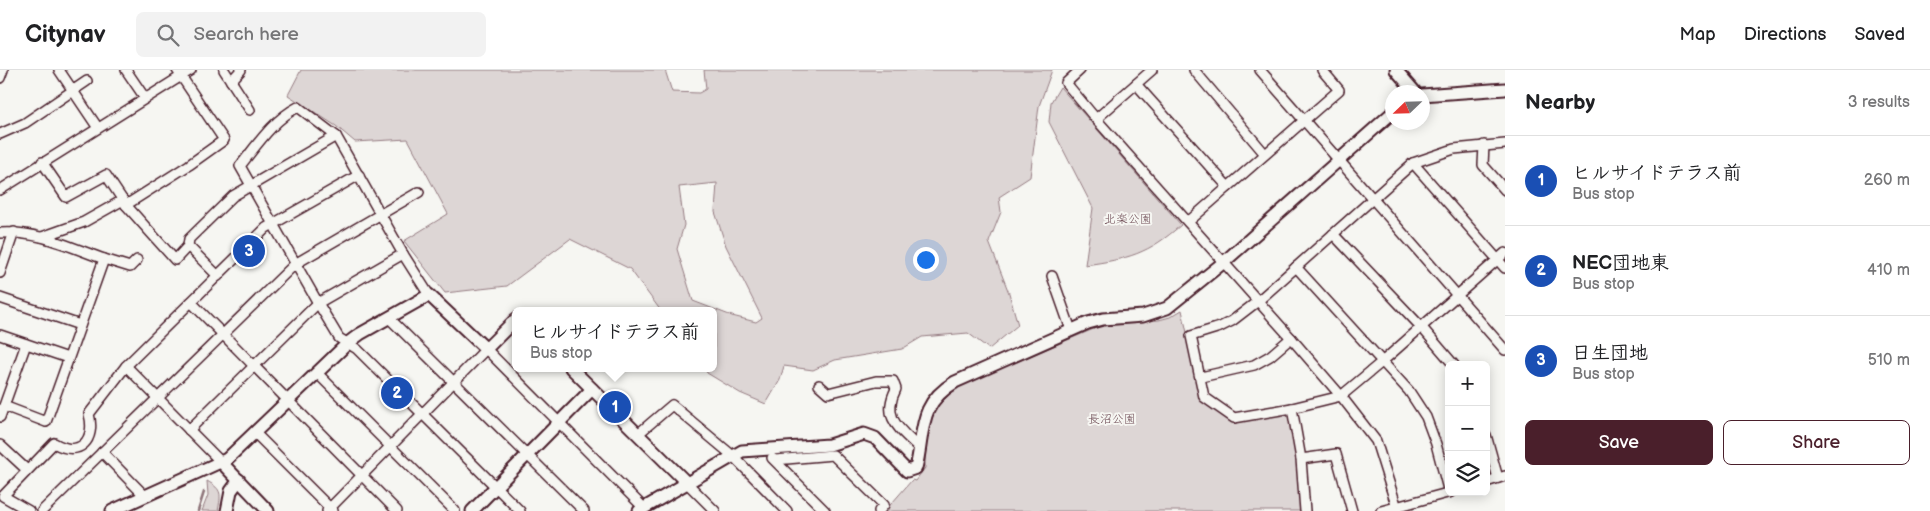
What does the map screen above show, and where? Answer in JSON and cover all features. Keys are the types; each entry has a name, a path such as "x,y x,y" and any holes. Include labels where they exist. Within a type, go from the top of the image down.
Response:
{"street":[{"path":"0,78 3,70"},
{"path":"59,70 98,128"},
{"path":"126,70 145,98"},
{"path":"0,190 145,98 179,73 191,70"},
{"path":"224,70 250,110"},
{"path":"231,81 241,70"},
{"path":"1080,70 1066,83 1291,338 1341,396 1380,447 1397,509"},
{"path":"1096,119 1152,70"},
{"path":"1194,70 1265,154"},
{"path":"1260,70 1505,350"},
{"path":"1188,222 1339,90 1322,70"},
{"path":"1396,70 1409,85"},
{"path":"42,237 84,222 125,203 189,166 224,140 179,73"},
{"path":"0,134 25,123 87,81"},
{"path":"1136,84 1228,187"},
{"path":"1430,95 1505,89"},
{"path":"520,511 357,349 339,338 295,264 240,166 268,131 289,112 298,107 336,136 403,254 429,295 486,349 641,510 742,451 829,445 864,434 875,438 907,471 916,468 925,414 941,391 955,382 1071,330 1103,319 1143,316 1167,308 1224,262 1385,119"},
{"path":"42,162 66,197 106,175 125,203 175,260 188,246 189,239 233,196 336,136"},
{"path":"1505,144 1454,148 1413,163 1258,301 1232,321 1192,336 1204,397 1234,418 1292,408 1341,396 1505,253"},
{"path":"1484,146 1483,165 1505,190"},
{"path":"1413,163 1505,268"},
{"path":"29,511 3,496 54,443 67,448 75,448 83,445 88,440 92,424 89,414 126,366 266,228 359,175"},
{"path":"42,511 295,264 419,192"},
{"path":"0,273 14,232"},
{"path":"0,233 14,232 42,237 130,267 137,260"},
{"path":"1333,234 1422,327 1451,361"},
{"path":"188,246 218,276"},
{"path":"189,430 318,303 403,254"},
{"path":"4,406 46,422 104,259"},
{"path":"1296,267 1409,391 1426,417 1445,475"},
{"path":"1052,276 1071,330"},
{"path":"112,511 221,462 232,455 348,343 360,334 429,295"},
{"path":"0,298 80,325"},
{"path":"191,302 397,511"},
{"path":"389,318 584,511"},
{"path":"256,433 330,510 390,446 455,383 512,323"},
{"path":"0,335 68,358"},
{"path":"1201,377 1254,365 1270,356 1291,338"},
{"path":"0,417 26,344"},
{"path":"126,366 268,511"},
{"path":"574,372 715,511"},
{"path":"317,373 455,511"},
{"path":"819,385 828,394 876,381 893,381 896,389 889,409 891,416 896,424 919,448"},
{"path":"472,511 592,389"},
{"path":"638,434 672,405 733,456 787,511"},
{"path":"1292,408 1301,459 1305,511"},
{"path":"0,445 28,470"},
{"path":"1490,446 1502,477 1490,481"},
{"path":"766,450 825,511"},
{"path":"102,452 145,496"},
{"path":"1301,459 1336,454 1352,511"},
{"path":"775,460 833,455 884,505 879,511"},
{"path":"227,511 231,491 239,480"},
{"path":"1381,511 1397,509 1445,494"}],"green space":[{"path":"301,70 665,70 672,92 699,93 706,89 704,70 1052,70 1039,106 1030,177 999,197 1001,212 989,242 1009,293 1018,325 989,349 968,333 922,337 902,349 835,360 813,370 784,366 780,380 766,404 740,393 707,372 717,372 717,310 756,322 762,318 726,246 715,212 717,183 679,187 684,225 677,249 693,301 709,307 658,307 630,269 570,239 507,286 445,293 404,241 448,214 408,139 355,142 336,126 288,95"},
{"name":"北楽公園","path":"1060,87 1181,225 1158,243 1137,254 1085,265 1093,208 1049,122 1051,102"},
{"name":"長沼公園","path":"1182,310 1202,401 1235,423 1285,414 1289,417 1298,466 1300,511 885,511 912,480 915,481 925,468 926,432 936,408 957,387 1103,325 1159,320 1170,317"},
{"path":"207,481 216,487 220,493 218,511 202,511 208,495"}],"waterway":[{"path":"198,511 204,492"}],"place":[{"name":"日生団地","path":"249,251"},
{"name":"NEC団地東","path":"397,393"},
{"name":"ヒルサイドテラス前","path":"615,407"}]}
